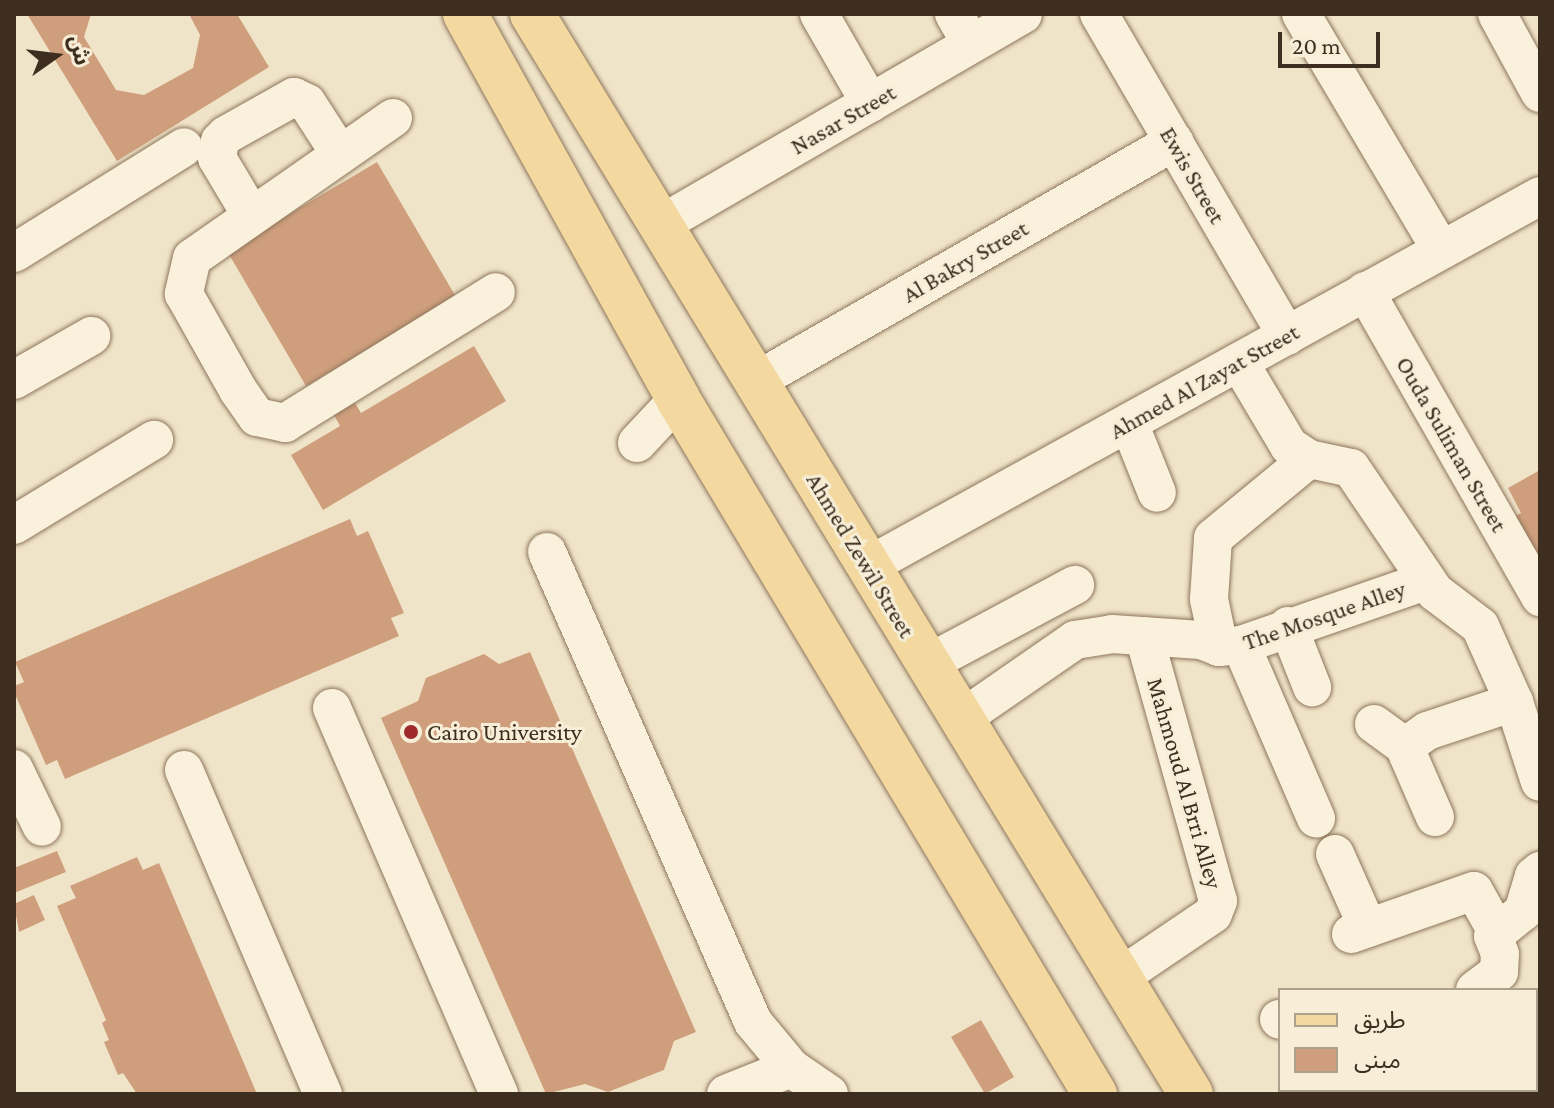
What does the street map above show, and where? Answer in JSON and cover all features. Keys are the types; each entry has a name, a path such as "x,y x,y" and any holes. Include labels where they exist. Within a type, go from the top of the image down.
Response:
{"main road":[{"name":"Ahmed Zewil Street","path":"532,14 663,223 927,664 1191,1094"},
{"path":"468,16 678,399 1095,1094"}],"street":[{"path":"819,14 870,103"},
{"name":"Nasar Street","path":"663,223 870,103 963,29 1023,14"},
{"name":"Ewis Street","path":"1099,14 1287,336"},
{"path":"1301,14 1441,250"},
{"path":"1497,14 1540,93"},
{"path":"251,215 217,158 220,141 226,135 294,97 307,103 340,154"},
{"path":"393,118 192,258 184,294 248,406 270,423 298,418 496,292"},
{"name":"Al Bakry Street","path":"756,381 1174,142"},
{"path":"14,253 184,147"},
{"name":"Ahmed Al Zayat Street","path":"868,566 1540,196"},
{"name":"Ouda Suliman Street","path":"1365,291 1540,597"},
{"path":"14,380 91,336"},
{"path":"1239,362 1289,446 1309,459 1351,468 1426,581 1480,626 1514,702 1540,782"},
{"path":"637,443 678,399"},
{"path":"1129,423 1157,493"},
{"path":"14,525 154,440"},
{"path":"1309,459 1213,538 1209,599 1316,818"},
{"path":"547,552 739,996 753,1022 791,1068 829,1094"},
{"name":"The Mosque Alley","path":"961,719 1075,640 1112,634 1201,640 1230,646 1426,581"},
{"path":"927,664 1075,585"},
{"path":"1288,626 1312,687"},
{"name":"Mahmoud Al Brri Alley","path":"1120,977 1213,914 1218,901 1144,636"},
{"path":"1407,748 1427,731 1514,702"},
{"path":"332,708 499,1094"},
{"path":"1374,724 1407,748 1420,803"},
{"path":"14,769 42,827"},
{"path":"184,770 323,1094"},
{"path":"1335,854 1359,931 1474,891 1496,930 1499,972 1478,988"},
{"path":"1496,930 1523,912 1534,876 1540,871"},
{"path":"726,1094 791,1068"}],"building":[{"path":"27,14 91,14 84,37 116,90 144,95 193,68 200,35 189,14 237,14 269,67 117,161"},
{"path":"377,162 456,297 306,386 227,251"},
{"path":"474,346 506,401 323,510 291,455 340,426 334,415 355,403 361,413"},
{"path":"1540,470 1540,576 1509,519 1521,513 1508,488"},
{"path":"350,519 357,536 368,531 404,613 391,618 399,636 65,779 57,760 46,765 14,692 14,686 24,682 15,662"},
{"path":"530,652 696,1032 674,1041 664,1070 608,1092 585,1084 546,1094 381,718 418,701 426,678 484,654 499,664"},
{"path":"57,851 66,872 14,893 14,868"},
{"path":"137,857 143,870 159,863 257,1094 137,1094 123,1073 118,1075 104,1042 109,1040 102,1023 106,1020 57,906 76,898 70,886"},
{"path":"34,895 45,920 19,932 14,904"},
{"path":"981,1020 1014,1077 985,1094 951,1037"}],"place":[{"name":"Cairo University","path":"411,732"}]}
